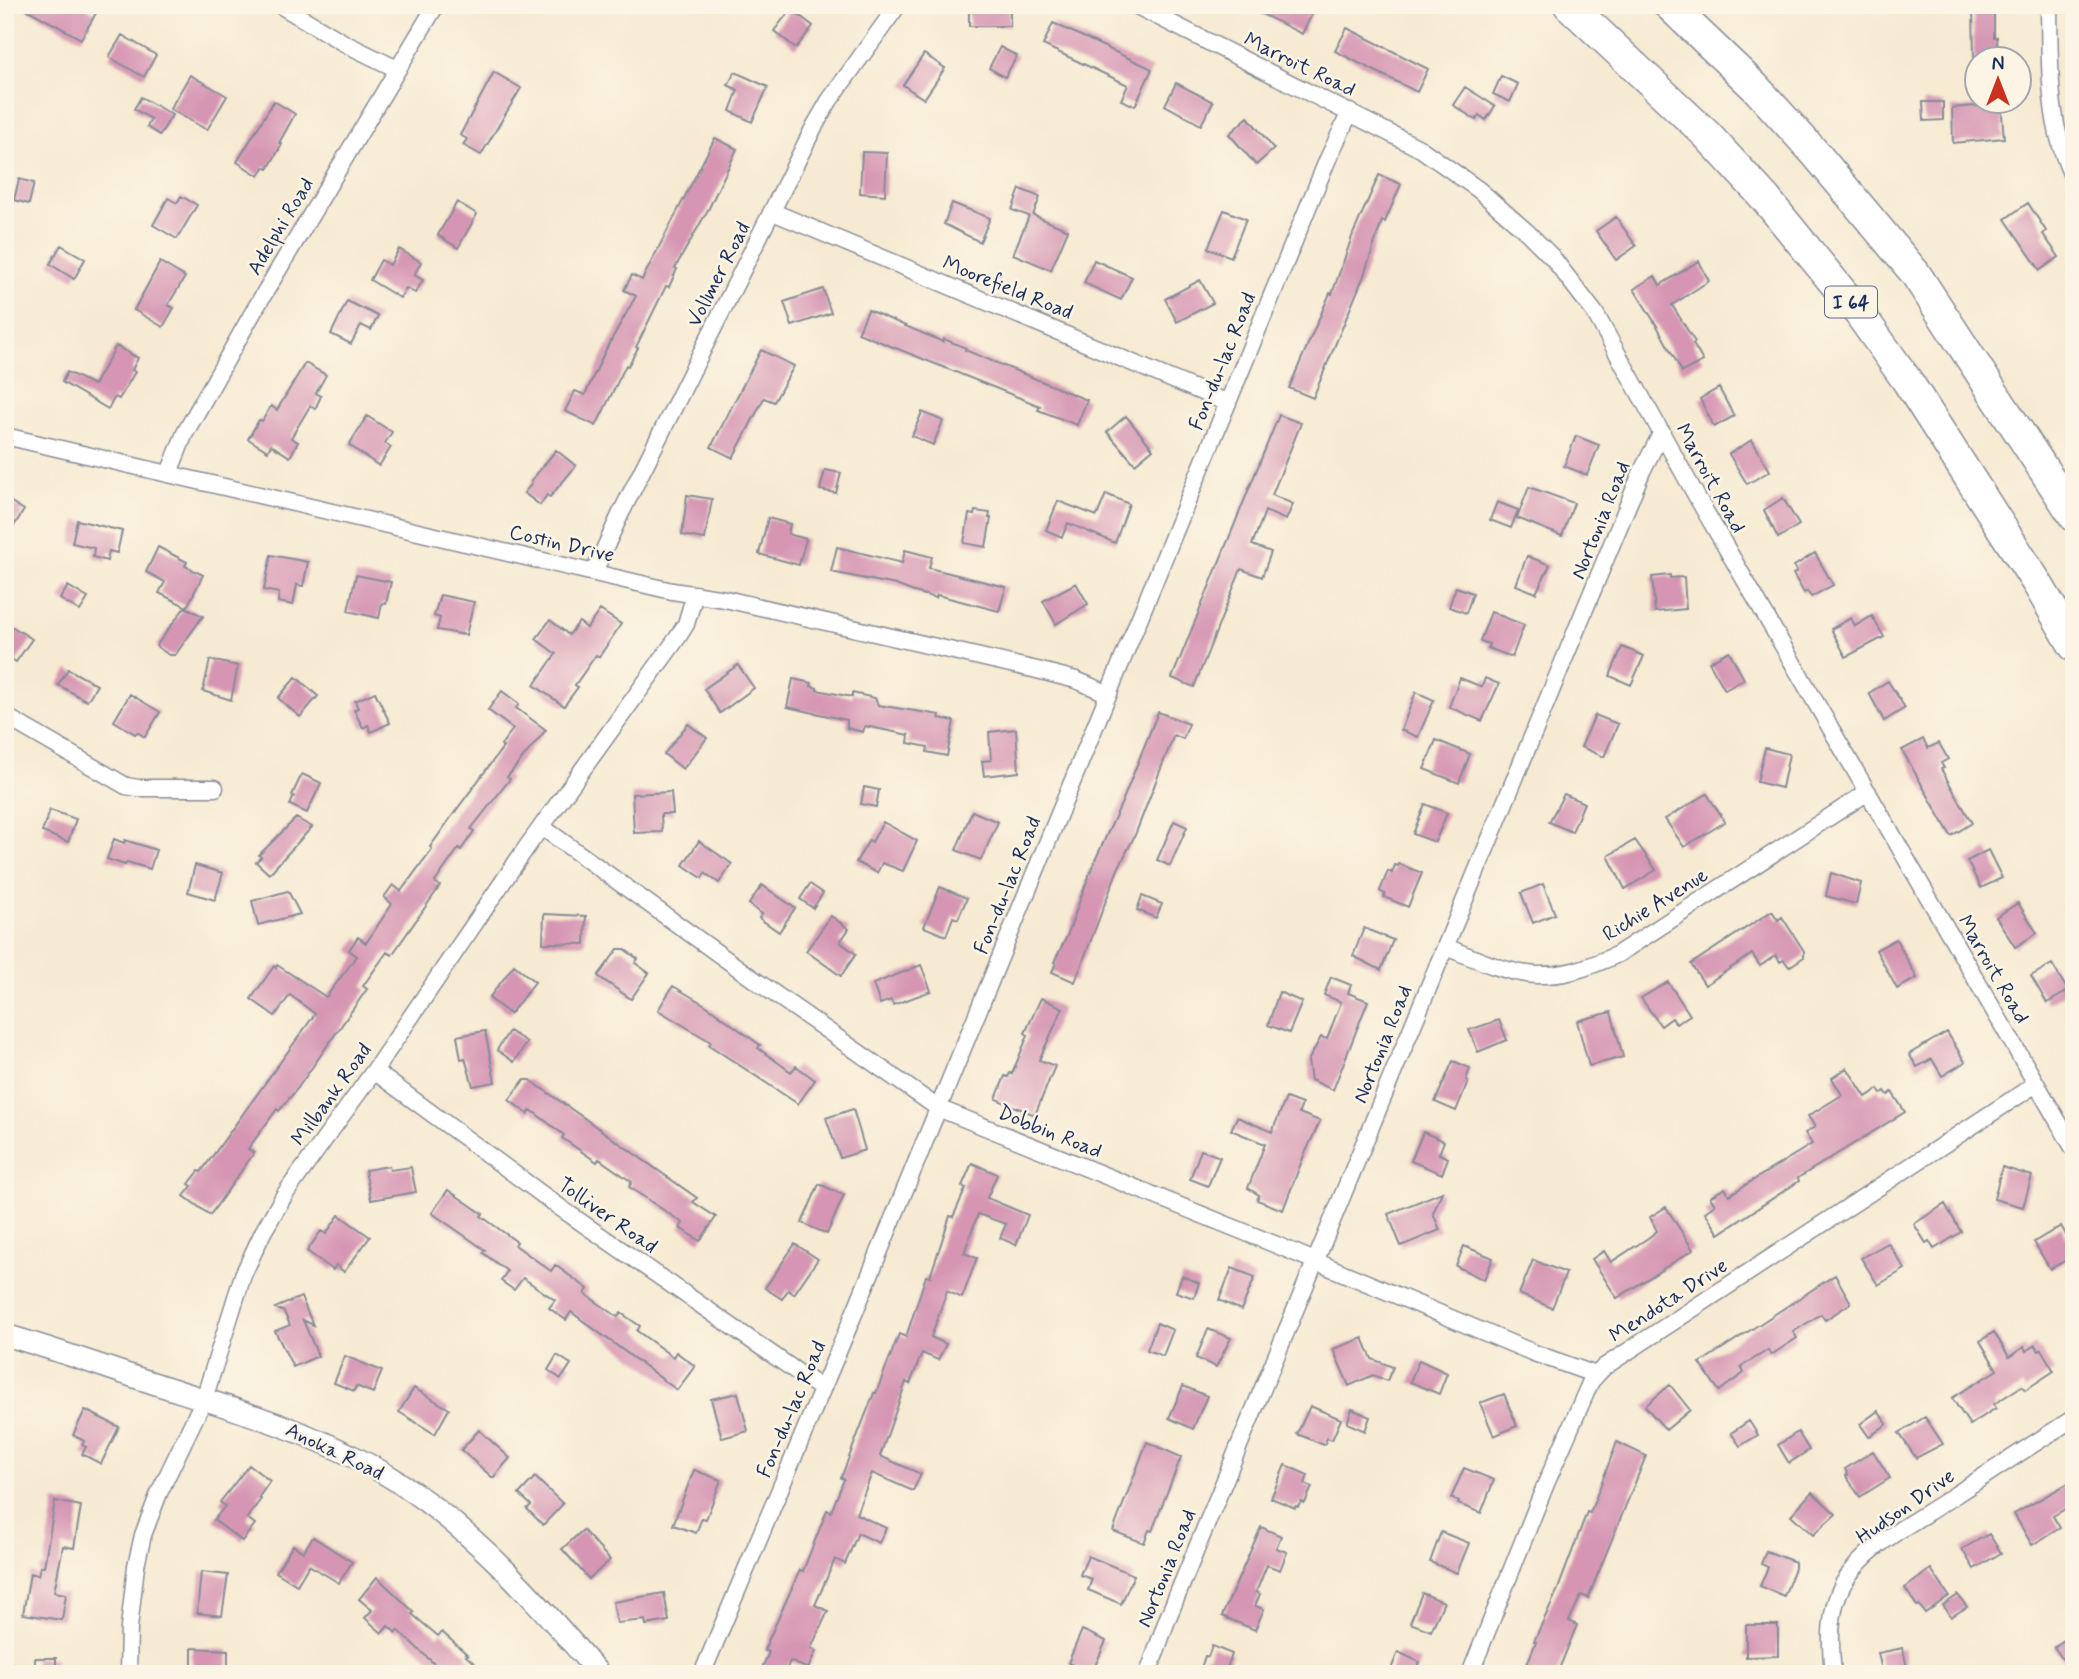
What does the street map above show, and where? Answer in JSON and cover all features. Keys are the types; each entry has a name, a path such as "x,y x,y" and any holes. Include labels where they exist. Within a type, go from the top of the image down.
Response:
{"highway":[{"name":"I 64","path":"1569,5 1706,134 1765,198 1859,313 1951,449 2074,646"},
{"path":"1669,5 1755,87 1815,153 1915,273 2074,516"}],"street":[{"path":"280,5 344,43 397,69"},
{"name":"Adelphi Road","path":"169,473 185,433 255,309 436,5"},
{"name":"Vollmer Road","path":"594,572 620,514 829,101 898,5"},
{"name":"Marroit Road","path":"1135,5 1422,149 1450,168 1527,232 1552,257 1595,313 1698,499 2074,1149"},
{"path":"2049,5 2050,92 2055,127 2074,180"},
{"name":"Fon-du-lac Road","path":"702,1674 1327,161 1350,112"},
{"name":"Moorefield Road","path":"773,212 1228,403"},
{"name":"Nortonia Road","path":"1148,1674 1167,1620 1642,471 1661,432"},
{"name":"Costin Drive","path":"5,436 594,572 1037,670 1076,680 1109,694"},
{"name":"Milbank Road","path":"128,1674 130,1616 143,1535 159,1493 186,1442 204,1399 243,1275 263,1232 285,1194 678,637 686,624 695,594"},
{"path":"5,716 126,786 215,788"},
{"name":"Richie Avenue","path":"1446,947 1493,967 1523,975 1552,975 1594,965 1618,954 1868,792"},
{"name":"Dobbin Road","path":"542,827 938,1108 1534,1353 1596,1375"},
{"name":"Tolliver Road","path":"374,1071 573,1217 822,1389"},
{"name":"Mendota Drive","path":"1470,1674 1545,1486 1596,1375 1604,1367 2036,1084"},
{"name":"Anoka Road","path":"5,1335 292,1428 349,1453 394,1480 451,1521 534,1600 600,1674"},
{"name":"Hudson Drive","path":"1833,1674 1831,1623 1838,1596 1849,1574 1891,1536 2074,1418"}],"building":[{"path":"19,5 82,5 96,13 81,39"},
{"path":"969,5 1010,5 1010,26 969,26"},
{"path":"1244,5 1299,5 1313,12 1302,34"},
{"path":"1973,5 1994,5 1994,37 1997,37 1997,46 1974,46"},
{"path":"791,9 813,26 796,48 774,31"},
{"path":"1053,23 1152,69 1135,106 1121,100 1128,85 1043,45"},
{"path":"1347,28 1428,69 1417,92 1335,51"},
{"path":"122,35 156,55 144,77 109,57"},
{"path":"1000,47 1017,56 1005,77 989,68"},
{"path":"924,54 945,68 924,99 903,85"},
{"path":"494,72 521,88 481,155 463,145 467,139 460,135"},
{"path":"735,72 768,87 752,122 730,111 738,90 728,85"},
{"path":"190,75 227,96 207,130 170,109"},
{"path":"1501,76 1518,84 1510,102 1493,94"},
{"path":"1176,83 1213,102 1201,125 1165,105"},
{"path":"1465,87 1495,106 1486,120 1479,115 1476,120 1453,105"},
{"path":"141,97 172,115 160,135 147,127 151,119 134,109"},
{"path":"274,101 295,114 268,169 264,167 259,176 237,162"},
{"path":"1923,102 1943,102 1943,120 1924,121"},
{"path":"1964,107 1964,116 2002,116 2004,138 1953,143 1952,108"},
{"path":"1248,117 1274,149 1256,165 1229,134"},
{"path":"715,138 737,149 596,426 565,411 575,391 585,395 604,353 636,296 624,290 632,275 642,280"},
{"path":"862,152 887,153 885,195 860,193"},
{"path":"1379,175 1401,184 1385,222 1382,221 1363,278 1313,398 1289,388 1330,293 1332,294 1353,234"},
{"path":"19,179 34,183 29,204 14,200"},
{"path":"1020,189 1040,197 1033,215 1068,230 1051,270 1013,254 1029,216 1012,210"},
{"path":"181,196 197,205 177,239 153,225 168,198 177,203"},
{"path":"457,202 477,214 458,248 438,235"},
{"path":"952,203 990,218 980,242 944,224"},
{"path":"2028,203 2046,231 2043,234 2059,257 2040,270 2005,219"},
{"path":"1224,210 1246,219 1231,257 1208,248"},
{"path":"1616,217 1636,246 1616,260 1596,231"},
{"path":"61,245 85,259 74,279 50,264"},
{"path":"399,249 421,262 414,275 423,280 415,293 406,288 400,298 370,280 381,260 390,265"},
{"path":"1094,260 1132,277 1121,300 1084,283"},
{"path":"1699,261 1709,281 1672,305 1695,342 1693,344 1703,361 1682,372 1634,289 1655,276 1660,285"},
{"path":"160,262 185,277 168,305 174,308 163,327 134,310"},
{"path":"1200,280 1213,303 1177,322 1165,299"},
{"path":"823,289 831,313 792,326 784,302"},
{"path":"347,301 378,316 371,330 361,325 351,344 331,334"},
{"path":"868,310 943,342 944,339 966,348 965,350 1087,400 1077,425 1038,410 1040,406 858,333"},
{"path":"116,346 138,358 132,370 135,372 119,399 115,397 108,409 62,382 67,372 94,385"},
{"path":"761,350 794,366 774,402 764,398 733,458 711,447"},
{"path":"305,363 326,375 316,393 321,396 315,409 310,406 291,438 298,442 290,457 271,445 268,451 248,439 271,406 277,410"},
{"path":"1719,388 1734,416 1714,427 1700,399"},
{"path":"922,412 943,421 933,445 912,436"},
{"path":"1279,415 1301,423 1272,495 1293,504 1286,520 1265,511 1252,545 1271,552 1262,577 1241,569 1194,687 1172,678"},
{"path":"367,416 392,432 385,443 391,447 379,466 349,445"},
{"path":"1126,416 1153,449 1135,464 1107,432"},
{"path":"1576,436 1599,445 1587,475 1564,466"},
{"path":"1752,440 1770,471 1747,484 1729,454"},
{"path":"556,450 576,466 540,505 524,493"},
{"path":"825,470 841,473 836,493 820,490"},
{"path":"1529,487 1574,503 1562,536 1517,518"},
{"path":"1106,494 1129,504 1115,543 1068,523 1062,537 1046,530 1058,501 1097,516"},
{"path":"687,495 712,499 705,539 682,535"},
{"path":"5,498 24,510 5,540"},
{"path":"1783,498 1799,525 1778,538 1764,510"},
{"path":"1497,502 1518,510 1511,528 1490,520"},
{"path":"975,511 990,513 986,547 964,543 969,514 974,515"},
{"path":"768,518 790,524 788,534 806,539 799,565 759,554"},
{"path":"77,520 122,531 117,553 109,551 107,561 93,557 94,548 72,543"},
{"path":"158,547 187,562 185,566 203,575 187,607 159,593 165,582 146,572"},
{"path":"837,547 902,563 905,550 932,557 929,568 1006,587 999,611 831,572"},
{"path":"1815,553 1833,585 1811,597 1807,591 1804,593 1793,574 1797,572 1794,566"},
{"path":"271,555 308,562 303,586 297,585 293,605 278,602 279,593 264,590"},
{"path":"1527,556 1550,565 1536,593 1516,585"},
{"path":"356,575 391,582 386,604 382,603 379,618 348,611"},
{"path":"1670,575 1670,578 1684,577 1686,609 1655,612 1652,577"},
{"path":"1076,583 1088,604 1056,624 1043,601"},
{"path":"68,586 88,598 80,611 60,599"},
{"path":"1456,587 1473,593 1466,613 1449,607"},
{"path":"440,595 474,602 466,635 437,630 440,618 434,616"},
{"path":"185,607 203,616 175,655 169,655 156,646"},
{"path":"600,610 621,624 599,657 596,655 575,685 578,687 564,706 534,685 556,654 536,639 550,620 569,635 579,622 587,628"},
{"path":"1491,612 1524,625 1512,657 1488,648 1489,644 1480,641"},
{"path":"1872,616 1884,637 1846,657 1831,629 1851,618 1855,626"},
{"path":"5,622 32,639 16,662 5,655"},
{"path":"1622,647 1644,656 1631,685 1610,676"},
{"path":"1729,651 1744,679 1725,690 1709,662"},
{"path":"210,660 238,666 231,700 203,691"},
{"path":"738,665 754,688 720,713 704,689"},
{"path":"68,669 97,685 87,701 58,685"},
{"path":"296,677 318,696 300,717 278,698"},
{"path":"1460,678 1482,687 1485,678 1499,684 1482,721 1449,707"},
{"path":"793,679 812,683 811,686 817,690 852,697 852,693 875,698 878,705 940,715 939,718 954,721 947,756 927,752 928,747 908,743 909,735 865,726 863,732 847,728 847,720 787,707"},
{"path":"1888,681 1905,708 1884,721 1869,693"},
{"path":"502,691 519,704 516,708 546,730 507,777 510,779 471,829 474,831 461,850 459,848 435,882 440,886 392,955 387,952 363,986 367,989 297,1089 279,1111 277,1109 248,1149 254,1153 210,1215 184,1196 192,1186 189,1184 199,1171 201,1172 315,1014 290,995 275,1016 251,999 277,965 326,997 357,956 349,950 358,937 366,943 392,904 384,897 393,885 401,891 503,747 501,745 513,729 488,710"},
{"path":"375,692 390,723 371,732 368,725 363,728 354,710 358,708 355,701"},
{"path":"1416,692 1434,700 1418,737 1401,730"},
{"path":"130,694 160,712 145,737 114,721"},
{"path":"1158,712 1189,724 1183,739 1174,735 1135,835 1118,869 1075,982 1052,972 1056,963 1054,962"},
{"path":"1595,715 1618,724 1604,757 1581,747"},
{"path":"688,724 707,738 683,769 664,754"},
{"path":"1016,729 1019,772 984,776 982,761 991,760 989,732"},
{"path":"1923,739 1928,748 1939,743 1948,759 1941,763 1944,768 1941,769 1972,823 1951,836 1902,750"},
{"path":"1436,740 1470,754 1459,783 1424,769"},
{"path":"1765,748 1789,754 1782,788 1757,782"},
{"path":"302,774 321,783 307,813 290,805"},
{"path":"864,787 879,790 876,807 861,804"},
{"path":"671,792 673,814 661,814 662,832 634,833 632,794"},
{"path":"1564,794 1584,803 1572,832 1549,822"},
{"path":"1707,794 1725,822 1684,847 1665,819"},
{"path":"1425,804 1447,813 1435,842 1413,834"},
{"path":"50,810 76,819 68,842 42,832"},
{"path":"972,811 998,822 981,860 956,850"},
{"path":"296,818 312,827 269,874 256,862 261,857 259,855"},
{"path":"1174,821 1187,827 1170,866 1157,860"},
{"path":"883,822 917,841 903,871 882,863 877,873 856,862"},
{"path":"114,839 156,850 150,869 107,859"},
{"path":"1635,840 1656,870 1625,889 1608,856"},
{"path":"699,841 732,864 719,883 705,873 702,878 683,865"},
{"path":"1988,850 2002,878 1981,888 1967,861"},
{"path":"195,865 223,873 215,900 188,892"},
{"path":"1395,865 1422,873 1408,907 1384,897 1385,894 1380,891 1388,871 1392,873"},
{"path":"1831,873 1861,883 1856,904 1826,896"},
{"path":"810,884 823,893 813,908 800,899"},
{"path":"1543,884 1555,914 1533,923 1521,893"},
{"path":"762,885 795,908 779,932 759,918 762,914 749,904"},
{"path":"940,887 967,898 958,919 953,917 946,936 924,927"},
{"path":"288,891 300,914 258,925 252,901"},
{"path":"1142,896 1162,904 1156,918 1137,910"},
{"path":"2018,903 2037,933 2015,947 1996,917"},
{"path":"1772,911 1778,920 1782,917 1804,951 1804,957 1789,967 1784,960 1780,962 1776,955 1760,966 1752,954 1705,985 1691,964"},
{"path":"544,914 586,916 585,944 543,943"},
{"path":"831,916 849,929 840,942 856,954 841,976 806,951"},
{"path":"1364,928 1393,940 1381,970 1353,956"},
{"path":"1896,939 1917,978 1897,989 1876,950"},
{"path":"618,949 624,949 638,959 635,963 649,973 631,999 598,976"},
{"path":"2052,964 2068,991 2047,1003 2031,976"},
{"path":"514,965 535,982 510,1014 489,998"},
{"path":"921,965 931,991 893,1005 891,1000 880,1004 873,984"},
{"path":"1331,977 1351,985 1348,993 1368,1001 1333,1090 1311,1080 1308,1061 1321,1037 1327,1039 1341,1002 1324,995"},
{"path":"1668,982 1690,1015 1676,1024 1672,1018 1661,1026 1641,998"},
{"path":"673,986 707,1006 791,1072 796,1066 815,1080 798,1104 709,1045 711,1042 658,1010"},
{"path":"1279,992 1302,1002 1289,1033 1268,1025"},
{"path":"1041,998 1063,1008 1039,1060 1055,1066 1035,1115 996,1099 1005,1076 1012,1074 1028,1035 1025,1033"},
{"path":"1611,1012 1623,1057 1589,1066 1577,1021"},
{"path":"1499,1020 1507,1040 1478,1052 1469,1030"},
{"path":"485,1031 495,1082 473,1086 465,1058 461,1059 457,1036"},
{"path":"509,1031 527,1042 514,1062 497,1050"},
{"path":"1947,1032 1965,1062 1942,1076 1932,1059 1917,1067 1909,1054"},
{"path":"1453,1061 1470,1068 1466,1080 1468,1081 1456,1111 1435,1102"},
{"path":"1847,1068 1866,1097 1878,1089 1881,1094 1885,1091 1888,1095 1892,1092 1905,1112 1798,1178 1799,1181 1719,1234 1705,1212 1715,1205 1710,1197 1725,1188 1729,1195 1812,1144 1805,1133 1815,1127 1808,1116 1842,1095 1832,1078"},
{"path":"524,1080 530,1080 697,1198 693,1202 716,1217 700,1241 680,1228 683,1223 629,1187 632,1182 562,1138 564,1135 531,1110 528,1114 509,1100"},
{"path":"1286,1098 1302,1104 1299,1113 1320,1121 1283,1210 1257,1200 1259,1195 1248,1188 1265,1144 1231,1130 1237,1117 1272,1132"},
{"path":"853,1109 865,1150 840,1158 826,1118"},
{"path":"1423,1132 1444,1141 1439,1154 1448,1158 1442,1174 1411,1161"},
{"path":"1201,1150 1220,1157 1208,1186 1190,1179"},
{"path":"972,1163 997,1174 987,1198 1028,1215 1016,1245 1000,1238 1006,1224 978,1214 964,1253 977,1258 962,1298 947,1291 931,1337 946,1344 938,1360 922,1353 910,1384 906,1382 880,1456 921,1474 913,1491 872,1473 856,1514 886,1528 879,1543 858,1533 845,1564 835,1559 815,1605 828,1611 811,1648 816,1651 808,1669 790,1661 785,1674 771,1674 761,1670 769,1652 764,1650 800,1570 803,1571 827,1510 831,1512 844,1479 841,1478 899,1334 906,1337 950,1216 953,1217 966,1188 962,1186"},
{"path":"389,1166 390,1170 411,1167 416,1192 371,1200 365,1170"},
{"path":"2002,1167 2032,1176 2023,1207 1994,1199"},
{"path":"819,1184 844,1195 827,1234 802,1223"},
{"path":"448,1190 483,1214 481,1216 517,1242 515,1245 551,1271 555,1265 588,1289 585,1294 618,1317 621,1313 640,1326 637,1331 673,1357 676,1352 695,1366 677,1390 571,1312 566,1320 549,1308 555,1300 523,1278 514,1290 501,1281 507,1271 483,1253 485,1250 432,1213"},
{"path":"1442,1192 1433,1213 1440,1230 1401,1246 1388,1214"},
{"path":"1945,1204 1961,1232 1934,1249 1929,1241 1926,1243 1914,1224"},
{"path":"1666,1207 1693,1250 1617,1298 1592,1259 1604,1251 1611,1262 1648,1238 1657,1231 1650,1217"},
{"path":"339,1215 370,1237 344,1272 336,1265 333,1270 307,1251 321,1231 326,1234"},
{"path":"2061,1226 2074,1249 2074,1256 2050,1269 2034,1242"},
{"path":"1888,1243 1905,1269 1878,1285 1861,1258"},
{"path":"795,1244 818,1259 794,1294 788,1290 782,1299 765,1288"},
{"path":"1464,1246 1493,1258 1484,1280 1456,1266"},
{"path":"1533,1260 1566,1273 1552,1308 1519,1294"},
{"path":"1232,1268 1255,1277 1241,1310 1219,1300"},
{"path":"1835,1275 1851,1303 1825,1320 1821,1314 1793,1332 1797,1338 1771,1355 1768,1350 1741,1367 1744,1373 1719,1391 1700,1363"},
{"path":"1182,1276 1199,1283 1194,1298 1176,1292"},
{"path":"301,1297 313,1325 303,1320 318,1356 293,1367 275,1331 290,1325 284,1312 275,1308"},
{"path":"1157,1323 1173,1330 1163,1356 1147,1350"},
{"path":"1208,1329 1231,1338 1216,1367 1196,1358"},
{"path":"1994,1332 2009,1357 2024,1347 2026,1351 2035,1345 2039,1351 2041,1349 2054,1371 2025,1390 2022,1386 1994,1404 1996,1408 1970,1425 1952,1398 1997,1370 1980,1341"},
{"path":"1363,1338 1372,1359 1393,1367 1387,1381 1373,1375 1349,1386 1333,1349"},
{"path":"557,1355 571,1364 561,1379 548,1370"},
{"path":"345,1356 382,1371 373,1393 356,1386 354,1391 334,1383"},
{"path":"1419,1360 1447,1373 1439,1394 1410,1382"},
{"path":"1670,1385 1690,1410 1666,1430 1645,1406"},
{"path":"1183,1386 1207,1396 1193,1429 1169,1418"},
{"path":"414,1388 449,1409 435,1434 399,1412"},
{"path":"738,1393 748,1431 722,1438 711,1399"},
{"path":"1504,1394 1517,1426 1494,1436 1480,1403"},
{"path":"1310,1406 1341,1419 1332,1440 1327,1438 1324,1445 1297,1434"},
{"path":"1352,1409 1370,1417 1365,1431 1347,1423"},
{"path":"85,1410 119,1427 101,1464 82,1454 86,1447 82,1445 84,1441 73,1435"},
{"path":"1878,1411 1887,1424 1869,1437 1860,1424"},
{"path":"1925,1417 1943,1444 1916,1458 1899,1433"},
{"path":"1749,1421 1758,1435 1740,1446 1731,1433"},
{"path":"479,1430 510,1458 493,1478 461,1450"},
{"path":"1798,1432 1809,1450 1789,1463 1778,1445"},
{"path":"1147,1442 1181,1457 1152,1531 1149,1530 1144,1543 1113,1531"},
{"path":"1617,1442 1646,1456 1588,1598 1581,1595 1569,1621 1577,1625 1557,1674 1523,1674 1536,1642 1534,1641 1558,1589 1587,1512 1590,1513"},
{"path":"1873,1451 1890,1478 1860,1497 1846,1476 1848,1475 1845,1469"},
{"path":"249,1465 270,1481 247,1518 255,1524 242,1541 214,1520 225,1506 220,1502"},
{"path":"1285,1465 1308,1475 1305,1484 1312,1487 1305,1503 1301,1502 1295,1508 1271,1498"},
{"path":"1464,1468 1494,1480 1481,1513 1458,1504 1459,1502 1451,1498"},
{"path":"694,1470 721,1480 706,1519 702,1518 696,1533 673,1525"},
{"path":"535,1477 563,1504 543,1525 527,1509 531,1505 519,1494"},
{"path":"2074,1480 2074,1504 2053,1516 2060,1528 2032,1545 2014,1514"},
{"path":"1812,1492 1836,1514 1813,1535 1791,1515"},
{"path":"55,1501 81,1506 74,1548 63,1546 54,1592 66,1594 62,1620 23,1614 30,1573 38,1575 40,1567 44,1567"},
{"path":"1261,1527 1281,1536 1276,1548 1287,1552 1280,1570 1267,1565 1256,1592 1260,1594 1255,1606 1264,1609 1255,1630 1222,1616"},
{"path":"583,1530 610,1560 589,1579 562,1549"},
{"path":"1441,1532 1469,1543 1457,1573 1430,1562"},
{"path":"1989,1534 2001,1553 1974,1569 1962,1549"},
{"path":"313,1537 352,1562 339,1583 309,1565 297,1585 276,1572 293,1545 303,1552"},
{"path":"1766,1551 1795,1562 1784,1596 1760,1586 1768,1567 1761,1564"},
{"path":"1088,1556 1134,1575 1121,1604 1088,1590 1092,1579 1080,1575"},
{"path":"1931,1569 1949,1596 1925,1613 1905,1588"},
{"path":"201,1572 228,1575 222,1616 197,1613"},
{"path":"377,1577 414,1612 412,1614 438,1636 442,1632 468,1655 466,1656 474,1663 472,1665 483,1674 445,1674 398,1630 396,1633 388,1626 382,1633 365,1618 372,1610 359,1599"},
{"path":"664,1593 669,1621 646,1625 645,1620 617,1623 613,1602"},
{"path":"1422,1593 1444,1602 1431,1631 1410,1623"},
{"path":"1958,1595 1967,1607 1951,1617 1943,1605"},
{"path":"1746,1625 1778,1625 1778,1656 1746,1657"},
{"path":"1082,1630 1106,1641 1092,1673 1068,1663"},
{"path":"2074,1633 2074,1674 2073,1674 2054,1647"},
{"path":"1212,1646 1232,1654 1225,1674 1199,1674 1205,1656 1208,1657"},
{"path":"192,1648 228,1650 228,1674 192,1674"},
{"path":"1903,1648 1908,1674 1883,1674 1878,1653"},
{"path":"1398,1652 1420,1662 1415,1674 1389,1674"},
{"path":"35,1658 56,1658 56,1674 35,1674"}]}
